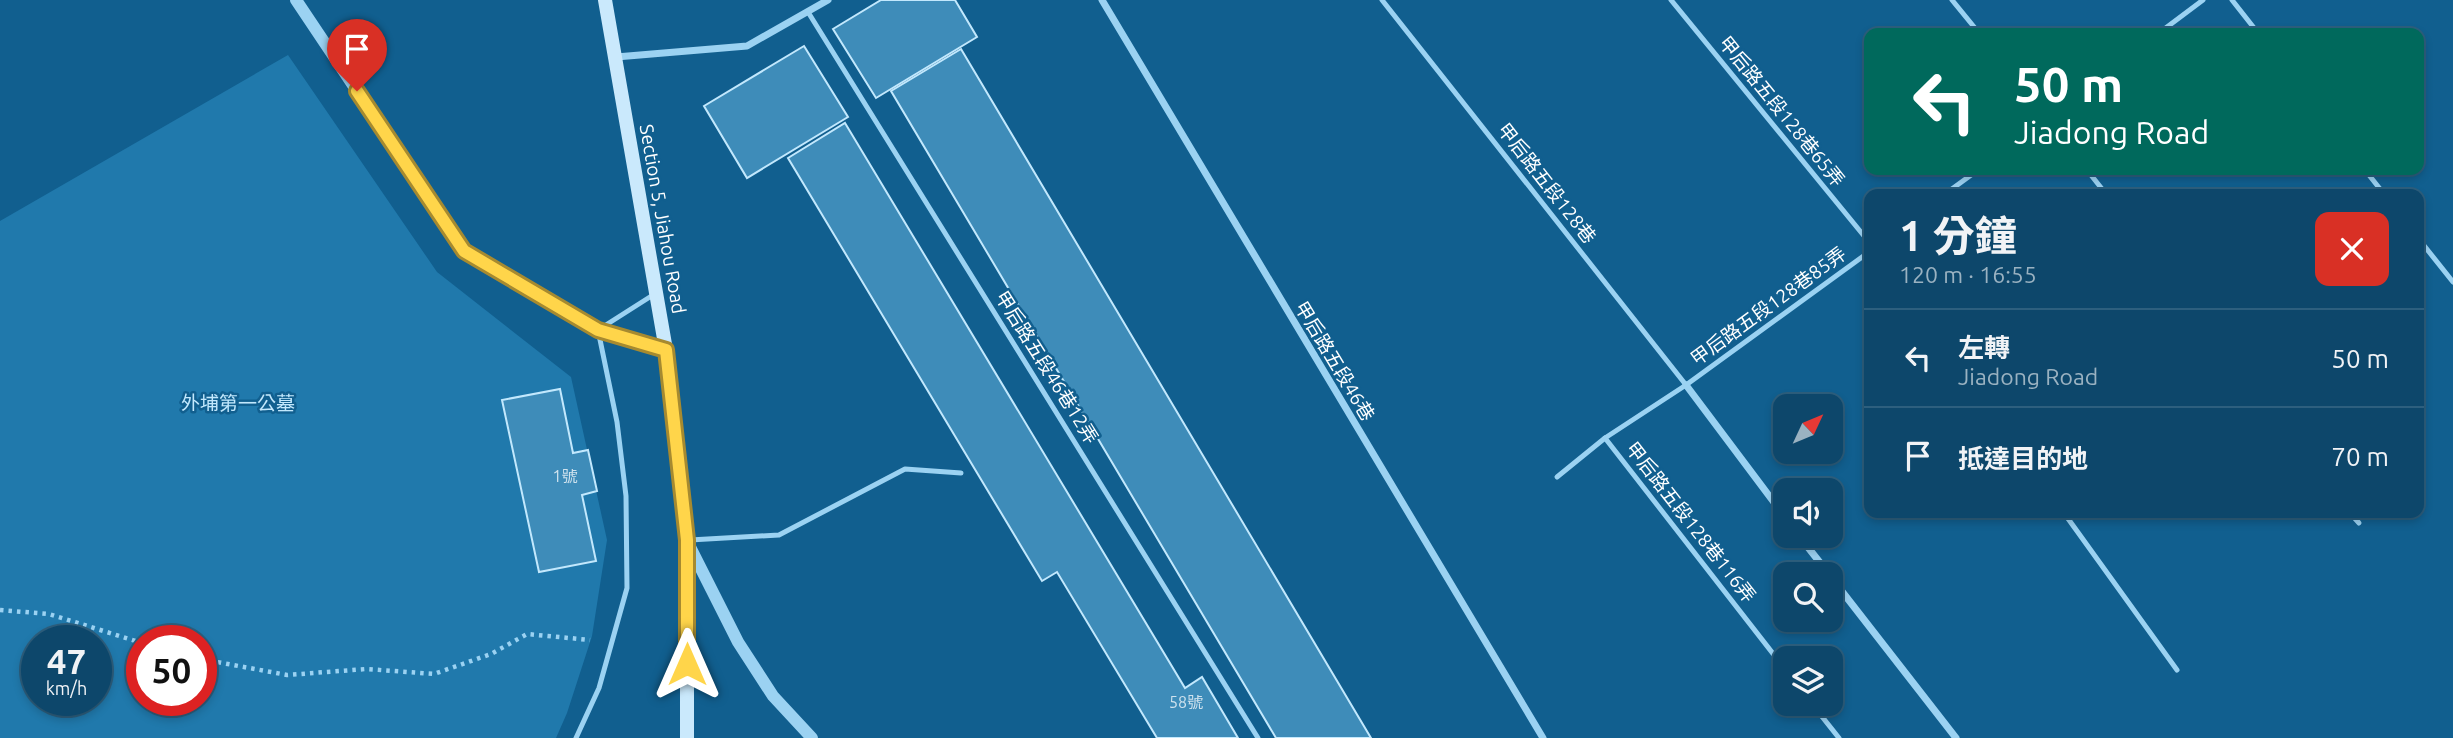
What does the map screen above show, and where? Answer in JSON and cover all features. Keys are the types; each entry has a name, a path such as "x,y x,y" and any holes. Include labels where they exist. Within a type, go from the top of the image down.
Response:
{"main road":[{"name":"Section 5, Jiahou Road","path":"605,0 666,350 687,540 687,738"}],"street":[{"path":"296,0 464,251 598,330 666,350"},
{"path":"616,57 747,46 828,0"},
{"name":"甲后路五段46巷","path":"1101,0 1543,738"},
{"path":"1686,385 1773,502"},
{"path":"687,540 738,642 773,696 812,738"},
{"path":"1809,548 1820,562"},
{"path":"1843,592 1956,738"}],"lane":[{"path":"1385,3 1394,0"},
{"name":"甲后路五段128巷65弄","path":"1671,0 1864,236"},
{"path":"1952,0 1975,28"},
{"path":"2166,28 2203,0"},
{"path":"2232,0 2254,28"},
{"name":"甲后路五段128巷","path":"1385,3 1686,385"},
{"name":"甲后路五段46巷12弄","path":"808,12 1258,738"},
{"path":"1952,189 1971,175"},
{"path":"2091,175 2102,189"},
{"path":"2369,175 2380,189"},
{"path":"2424,246 2453,282"},
{"name":"甲后路五段128巷85弄","path":"1686,385 1864,256"},
{"path":"576,738 599,688 627,588 626,496 617,422 598,330 656,293"},
{"name":"甲后路五段128巷116弄","path":"1686,385 1605,438 1773,654"},
{"path":"1557,477 1605,438"},
{"path":"687,540 779,535 905,469 961,473"},
{"path":"2068,518 2177,670"},
{"path":"2354,518 2359,523"},
{"path":"1822,716 1839,738"}],"path":[{"path":"0,610 50,614 126,638"},
{"path":"217,662 287,675 366,668 434,674 491,654 527,634 612,643"}],"green space":[{"name":"外埔第一公墓","path":"288,55 437,272 571,377 607,540 592,636 567,713 556,738 0,738 0,221"}],"building":[{"path":"881,0 955,0 977,37 876,98 833,29"},
{"path":"804,46 848,117 747,178 704,106"},
{"path":"961,49 1371,738 1276,738 891,91"},
{"path":"845,123 1185,688 1202,677 1238,738 1157,738 1057,572 1042,581 788,158"},
{"path":"560,389 573,453 588,450 597,491 582,495 596,561 539,572 502,400"}],"route":[{"path":"357,91 464,251 598,330 666,350 687,540 687,664"}]}
